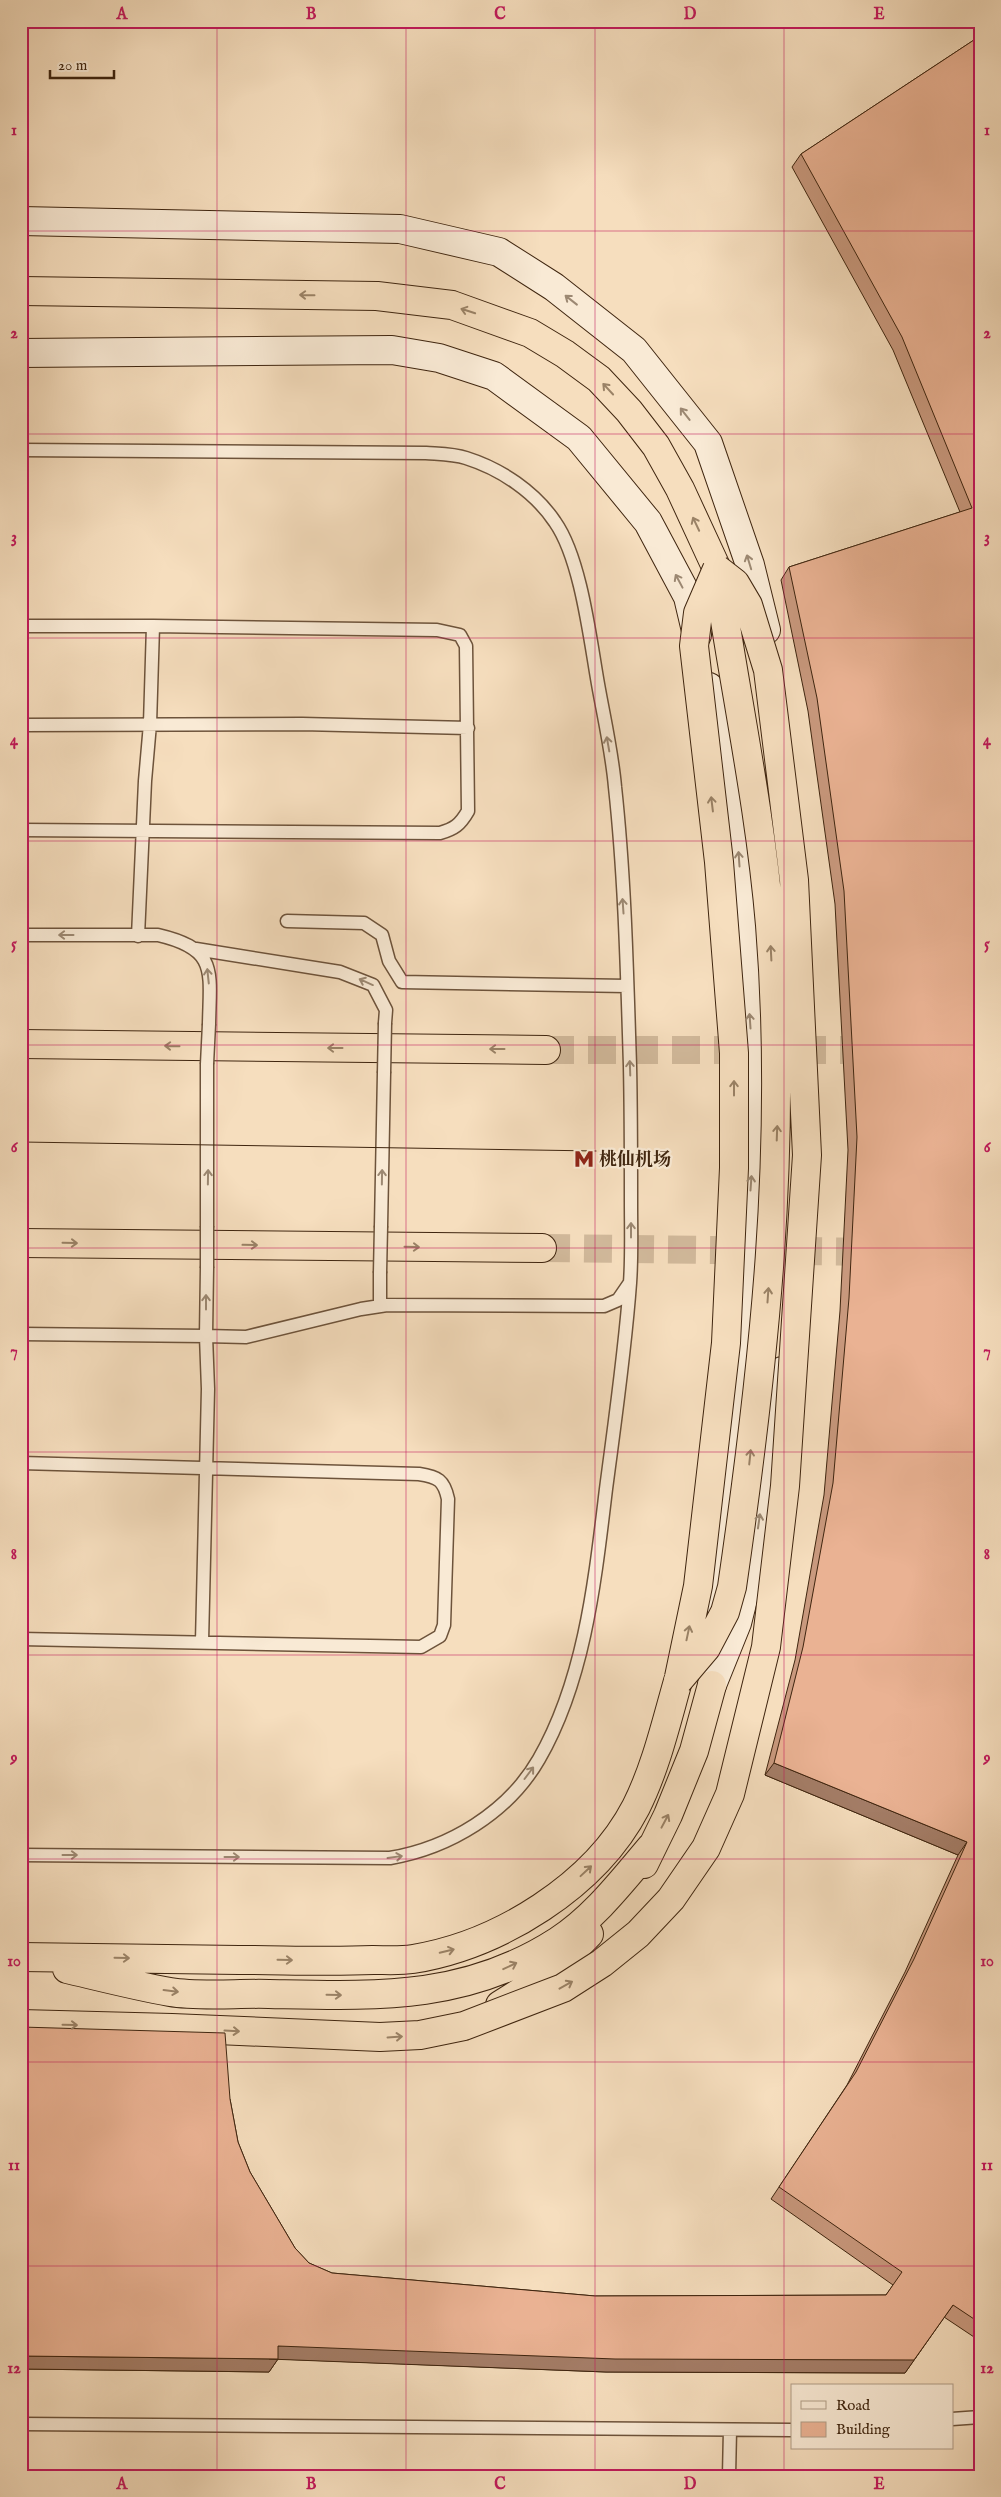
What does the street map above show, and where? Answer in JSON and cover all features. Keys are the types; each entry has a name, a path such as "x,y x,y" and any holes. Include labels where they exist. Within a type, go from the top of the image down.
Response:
{"highway":[{"path":"21,291 377,296 452,306 530,333 565,354 599,379 629,411 656,446 680,489 716,568 754,800 770,924 777,1127 765,1325 732,1587 725,1612 706,1648 678,1681"},
{"path":"21,1958 356,1961 412,1959 464,1947 502,1931 535,1913 587,1870 613,1840 635,1809 652,1773 678,1681 698,1586 726,1343 734,1168 734,1053 719,862 694,646 698,613 716,568"},
{"path":"21,2024 172,2028 380,2038 420,2035 464,2026 563,1988 602,1963 631,1940 671,1899 706,1848 730,1794 766,1647 785,1486 807,1155 794,880 768,670 748,604 735,583 716,568"},
{"path":"21,1044 546,1050"},
{"path":"21,1243 542,1248"},
{"path":"464,2026 551,1972 602,1922 638,1879 651,1847 668,1815 694,1751 712,1685"},
{"path":"21,1958 172,1992 370,1996 436,1989 464,1984 499,1972 558,1941 583,1923 606,1901 651,1847"}],"street":[{"path":"21,221 400,229 500,252 554,287 634,350 708,443 750,565 770,645 799,844 811,1097 786,1346 756,1548 737,1623 712,1685"},
{"path":"21,353 392,350 439,358 494,376 579,438 648,522 688,598 736,807 757,1114 712,1685"}],"lane":[{"path":"21,450 426,453 464,457 499,471 532,495 557,524 571,559 584,606 615,784 628,986 631,1111 630,1279 624,1354 594,1577 581,1644 568,1693 534,1767 513,1792 476,1823 454,1838 433,1848 390,1858 21,1855"},
{"path":"21,626 153,626 448,631 460,636 466,646 468,728 468,811 462,822 454,829 440,833 21,830"},
{"path":"138,936 145,781 150,724 153,626"},
{"path":"21,725 302,724 468,728"},
{"path":"287,921 364,923 382,935 389,961 402,982 628,986"},
{"path":"21,935 158,936 179,940 196,949 340,972 373,985 386,1010 380,1306"},
{"path":"196,949 207,967 209,1024 207,1064 206,1468 202,1642"},
{"path":"21,1334 246,1337 380,1306 604,1306 618,1300 630,1279"},
{"path":"21,1463 419,1474 435,1476 445,1486 448,1499 444,1626 440,1636 421,1647 21,1639"},
{"path":"954,2419 980,2417"},
{"path":"21,2424 791,2430"},
{"path":"729,2476 730,2430"}],"building":[{"path":"980,36 980,2323 953,2305 914,2360 615,2359 278,2346 278,2359 21,2356 21,2027 225,2033 230,2099 238,2142 250,2172 295,2248 309,2263 332,2273 595,2296 886,2295 902,2272 779,2187 856,2072 914,1959 967,1842 774,1763 803,1647 833,1483 849,1298 857,1137 844,891 817,698 789,567 972,508 902,337 801,154"}],"tunnel":[{"path":"546,1050 881,1050"},
{"path":"542,1248 881,1252"}],"tram line":[{"path":"21,1142 596,1151"}],"place":[{"name":"桃仙机场","path":"584,1159"}]}
